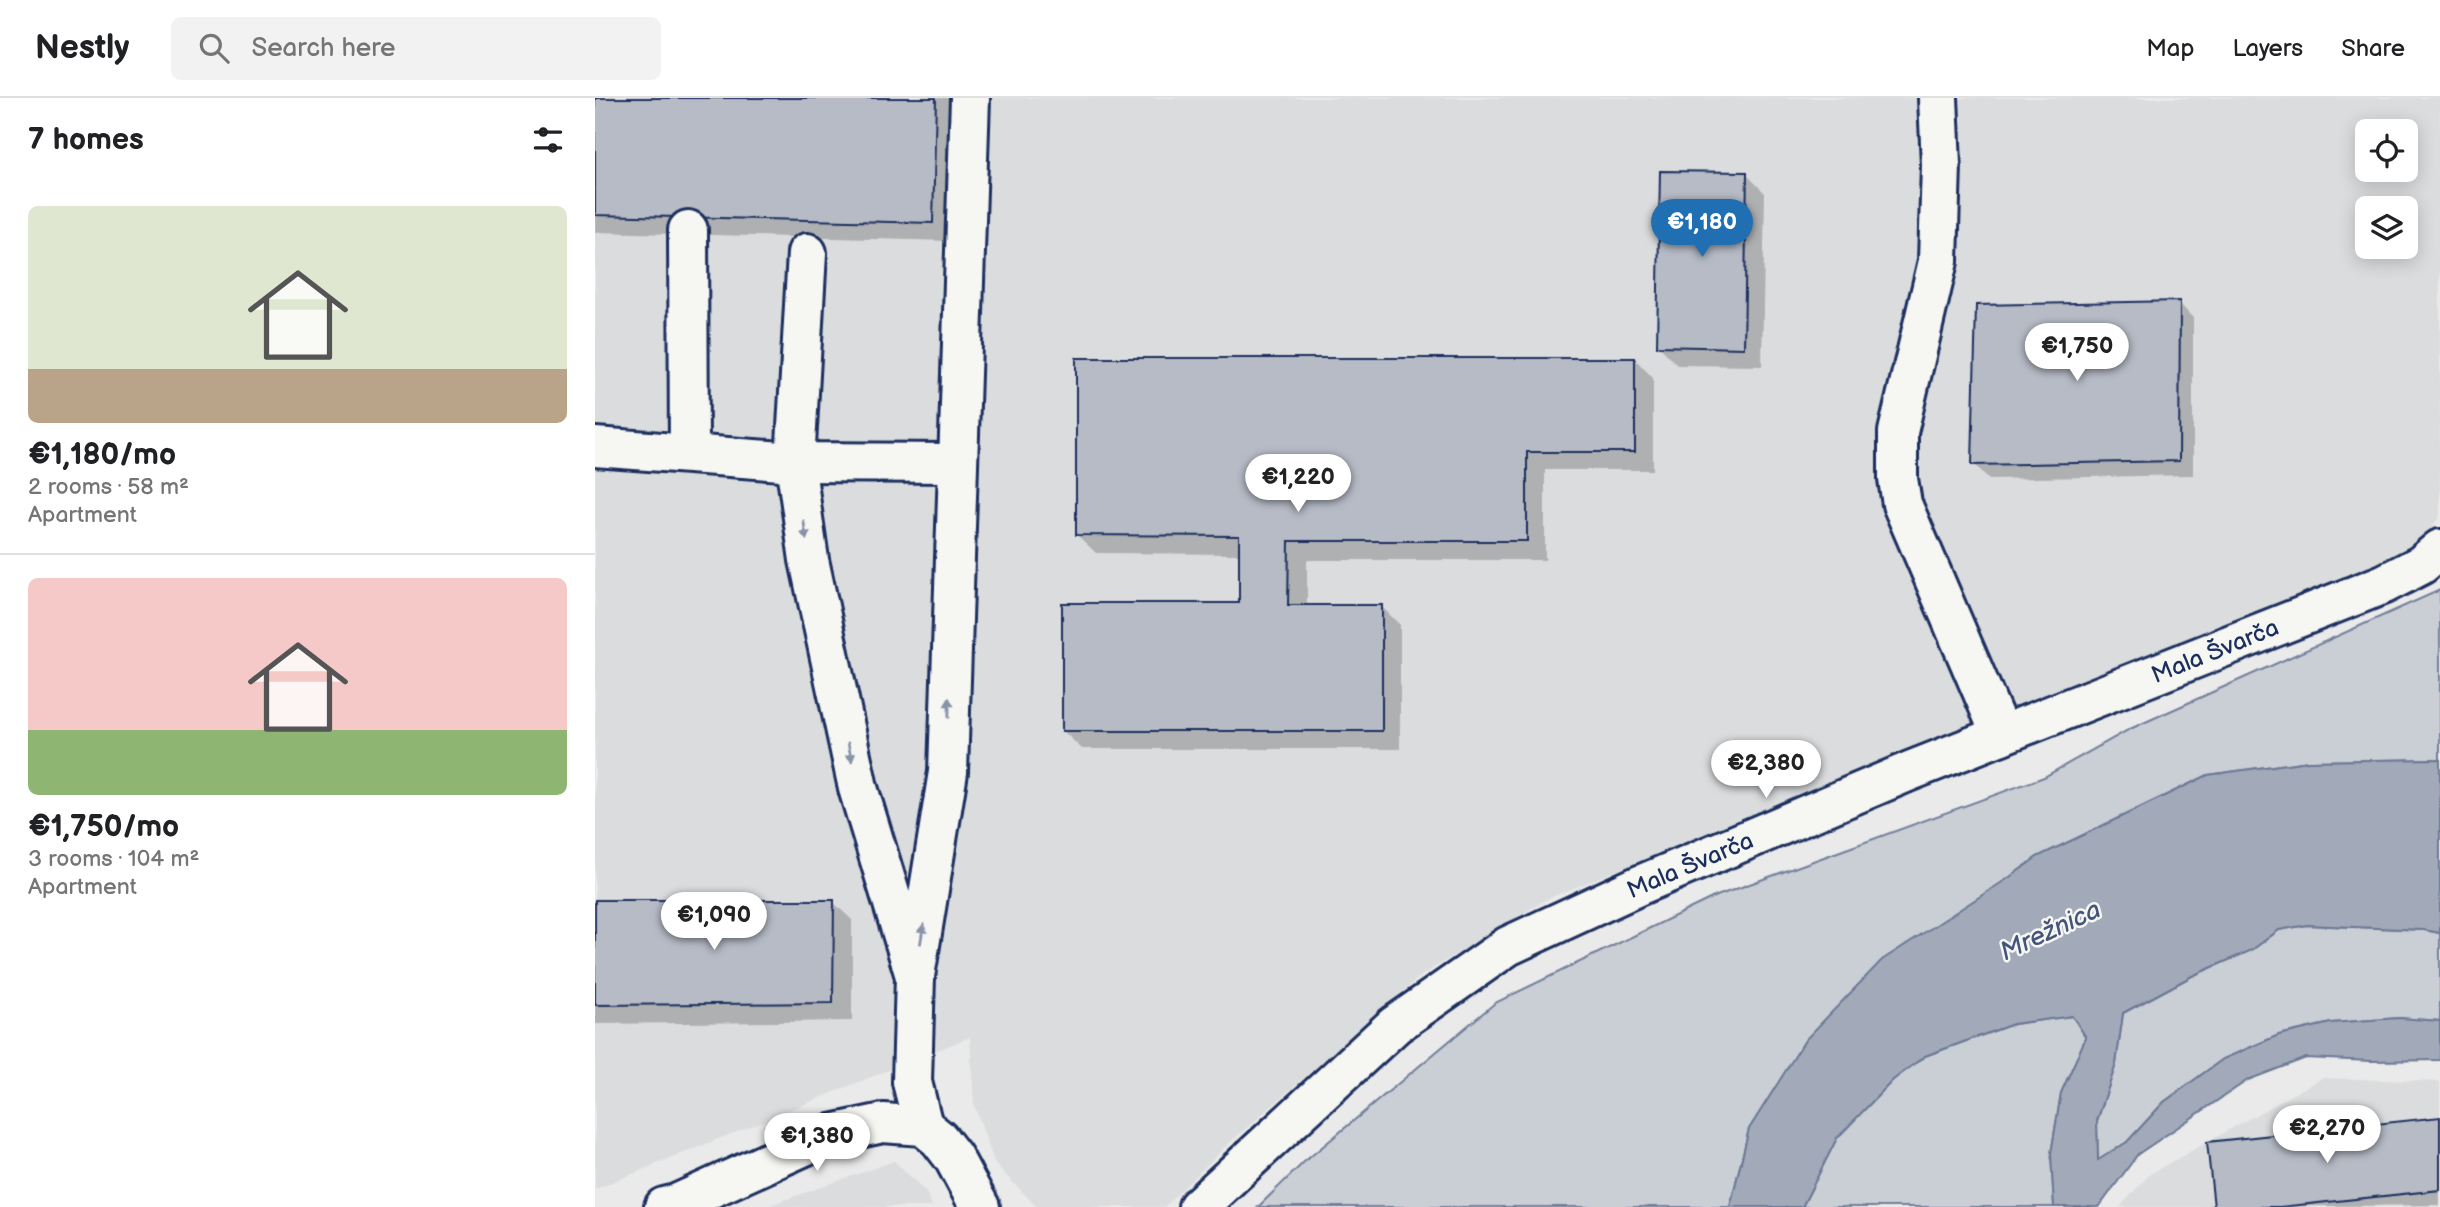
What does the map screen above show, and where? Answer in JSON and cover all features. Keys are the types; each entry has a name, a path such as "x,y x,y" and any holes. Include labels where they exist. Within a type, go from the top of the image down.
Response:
{"street":[{"path":"923,1126 912,1082 915,976 948,772 970,98"},
{"path":"1938,98 1941,165 1938,261 1898,432 1898,479 1902,504 2001,735"},
{"path":"688,230 689,453"},
{"path":"807,253 795,462 809,560 858,788 915,976"},
{"path":"595,447 795,462 957,463"},
{"name":"Mala Švarča","path":"1198,1207 1395,1025 1508,946 1640,885 2001,735 2384,584 2421,565 2440,549"},
{"path":"664,1207 831,1134 883,1123 923,1126 939,1139 953,1157 974,1202"}],"shaded area":[{"path":"595,98 2440,98 2440,516 2408,560 2004,711 1547,899 1422,975 1227,1145 1164,1207 1037,1207 995,1164 974,1105 970,1037 595,1189"},
{"path":"2440,590 2440,759 2309,761 2208,775 2037,857 2010,877 1749,1129 1730,1207 1258,1207 1304,1162 1495,1003 1714,897 2044,777 2130,729"},
{"path":"2307,925 2440,933 2440,1021 2399,1018 2331,1023 2279,1035 2223,1059 2164,1102 2127,1142 2098,1161 2097,1121 2116,1064 2123,1013 2192,976 2252,950 2279,930"},
{"path":"2073,1016 2086,1038 2061,1093 2051,1154 2054,1207 1802,1207 1837,1138 1893,1080 1925,1056 2013,1024"},
{"path":"2322,1078 2440,1082 2440,1207 2120,1207 2150,1174"},
{"path":"894,1161 926,1192 932,1207 765,1207"}],"water":[{"name":"Mrežnica","path":"2440,759 2440,933 2307,925 2279,930 2252,950 2192,976 2123,1013 2116,1064 2097,1121 2098,1160 2127,1142 2164,1102 2223,1059 2279,1035 2331,1023 2399,1018 2440,1021 2440,1060 2306,1058 2248,1080 2138,1154 2099,1207 2054,1207 2051,1154 2061,1093 2086,1037 2072,1016 2013,1024 1925,1056 1893,1080 1837,1138 1802,1207 1730,1207 1749,1129 1805,1040 1882,960 2037,857 2208,775 2309,761"}],"building":[{"path":"595,98 936,98 933,223 595,215"},
{"path":"1660,171 1747,172 1744,348 1657,346"},
{"path":"2180,301 2179,461 1972,465 1976,305"},
{"path":"1076,358 1635,358 1635,452 1527,452 1527,541 1289,541 1288,605 1382,605 1382,731 1062,731 1062,603 1239,603 1239,536 1076,535"},
{"path":"595,900 834,900 833,1003 595,1005"},
{"path":"2440,1117 2440,1190 2280,1207 2214,1207 2207,1142"}]}
